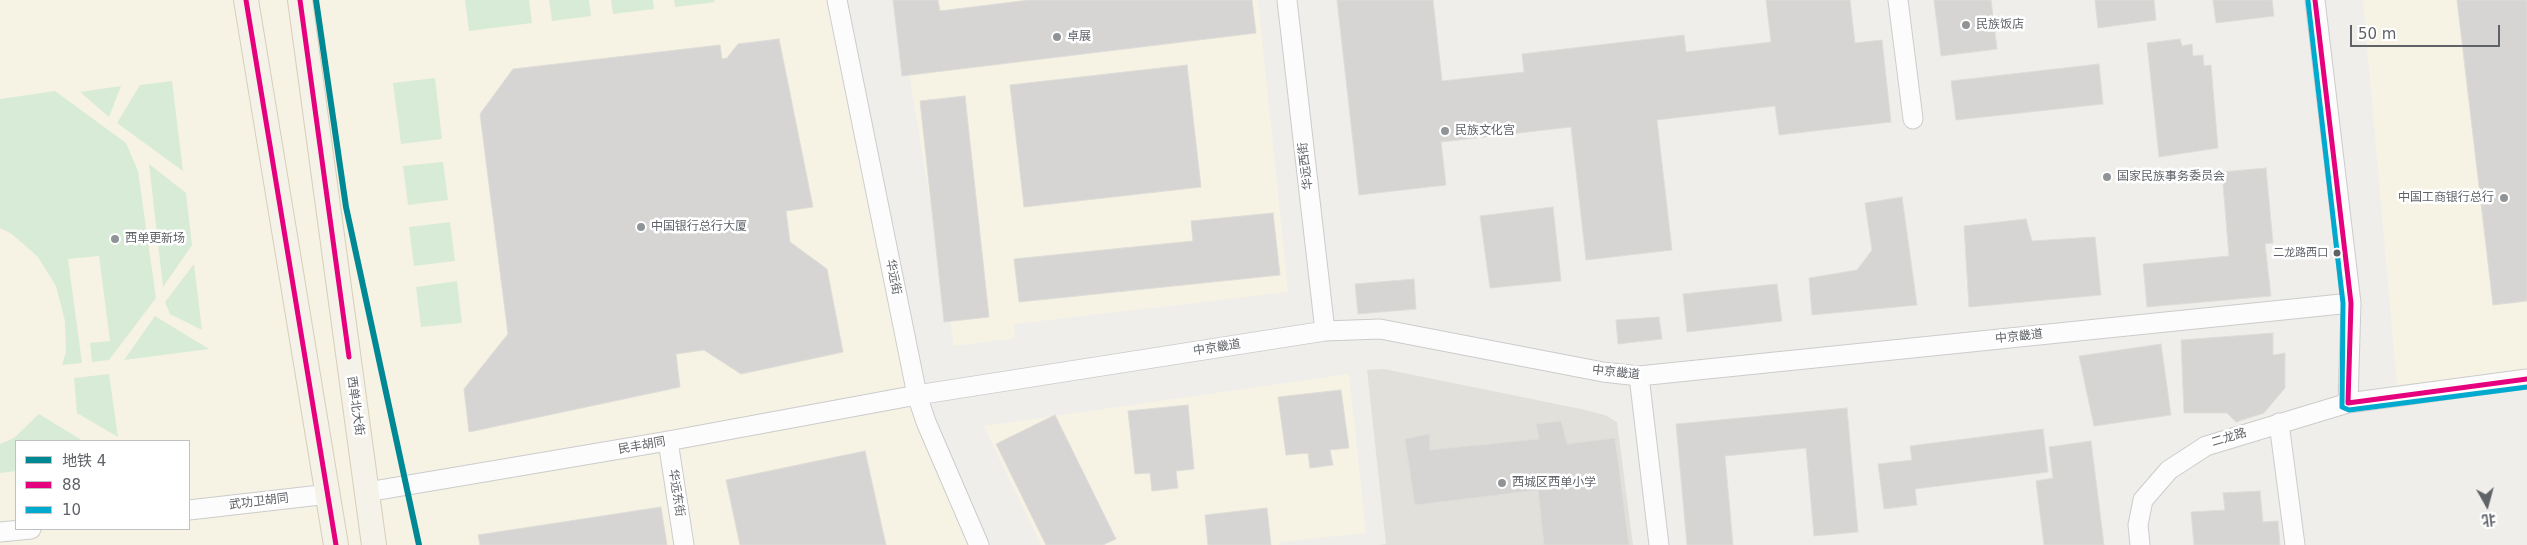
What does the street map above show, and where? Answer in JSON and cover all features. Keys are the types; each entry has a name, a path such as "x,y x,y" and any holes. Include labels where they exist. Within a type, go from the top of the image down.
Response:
{"main road":[{"path":"246,0 336,545"},
{"name":"西单北大街","path":"300,0 374,545"}],"street":[{"name":"华远街","path":"837,0 917,394 926,422 979,545"},
{"name":"华远西街","path":"1286,0 1325,331"},
{"path":"1898,0 1913,118"},
{"path":"2316,0 2351,303 2348,403"},
{"name":"中京畿道","path":"917,394 1325,331 1380,329 1603,372 1640,376 2351,303"},
{"path":"1640,376 1660,545"},
{"name":"二龙路","path":"2140,545 2138,525 2143,500 2169,470 2206,446 2348,403 2527,379"},
{"name":"民丰胡同","path":"367,492 668,442 917,394"},
{"path":"2279,423 2294,545"},
{"name":"华远东街","path":"668,442 684,545"},
{"name":"武功卫胡同","path":"190,510 329,494"},
{"path":"0,532 21,530"}],"shaded area":[{"path":"0,0 840,0 912,369 979,545 0,545"},
{"path":"897,0 1258,0 1288,292 1014,324 1015,338 954,346"},
{"path":"2363,0 2527,0 2527,370 2397,385"},
{"name":"西城区西单小学","path":"1384,369 1581,409 1605,415 1617,422 1633,545 1378,545 1386,544 1367,370"},
{"path":"1349,374 1366,533 1279,542 1279,545 1041,545 984,426"}],"green space":[{"path":"465,0 529,0 532,23 469,31"},
{"path":"549,0 589,0 591,16 552,21"},
{"path":"611,0 653,0 654,9 613,14"},
{"path":"674,0 714,0 715,2 675,7"},
{"path":"435,78 442,139 401,144 393,83"},
{"path":"172,81 183,171 117,123 140,85"},
{"path":"121,86 109,117 80,92"},
{"path":"55,91 126,143 138,171 156,298 109,360 92,362 90,343 110,341 99,256 68,259 82,363 62,365 66,352 65,321 56,286 38,257 12,234 0,228 0,99"},
{"path":"443,162 448,200 408,205 403,166"},
{"path":"149,164 186,193 192,245 163,287"},
{"path":"450,222 455,261 414,266 409,227"},
{"path":"194,264 202,330 170,314 165,302"},
{"path":"457,281 462,323 421,327 416,287"},
{"path":"155,316 209,349 124,360"},
{"path":"109,374 118,437 77,413 74,378"},
{"path":"39,414 81,440 15,440 15,471 0,473 0,444 14,438"}],"building":[{"name":"卓展","path":"893,0 938,0 940,11 1029,0 1252,0 1256,33 902,76"},
{"name":"民族文化宫","path":"1337,0 1433,0 1442,81 1524,72 1522,54 1684,35 1686,52 1771,42 1766,0 1850,0 1855,43 1882,40 1891,122 1779,135 1775,106 1657,120 1672,250 1586,260 1571,127 1441,142 1446,185 1359,195"},
{"name":"民族饭店","path":"1934,0 1991,0 1997,49 1941,56"},
{"path":"2095,0 2154,0 2156,20 2098,28"},
{"path":"2213,0 2272,0 2274,16 2216,23"},
{"name":"中国工商银行总行","path":"2457,0 2527,0 2527,301 2493,305"},
{"name":"中国银行总行大厦","path":"779,39 813,207 786,211 790,242 827,269 843,352 741,374 704,350 676,354 680,387 469,432 464,389 508,334 480,114 513,69 720,45 722,59 727,58 738,44"},
{"path":"2180,39 2182,46 2192,44 2193,56 2203,55 2204,66 2211,65 2218,148 2159,157 2147,43"},
{"path":"2099,64 2103,104 1956,120 1951,81"},
{"path":"1187,65 1201,187 1024,207 1010,85"},
{"path":"965,96 989,317 944,322 920,101"},
{"path":"2266,168 2273,243 2265,244 2271,296 2147,307 2143,264 2229,256 2222,172"},
{"path":"1902,197 1917,305 1812,315 1809,278 1857,270 1872,250 1865,203"},
{"path":"1553,207 1561,281 1490,288 1480,216"},
{"path":"1273,213 1280,275 1019,302 1014,259 1193,241 1191,221"},
{"path":"2026,219 2032,241 2095,237 2101,295 1969,307 1964,226"},
{"path":"1414,279 1416,309 1358,314 1355,284"},
{"path":"1777,284 1782,321 1687,332 1683,294"},
{"path":"1659,317 1662,339 1618,344 1616,320"},
{"path":"2273,333 2273,355 2285,353 2285,388 2264,413 2236,422 2227,413 2184,413 2181,340"},
{"path":"2161,344 2171,415 2094,426 2079,356"},
{"path":"1341,390 1349,448 1330,450 1333,465 1310,468 1308,453 1286,455 1278,397"},
{"path":"1188,405 1194,469 1176,471 1178,488 1152,491 1150,473 1135,474 1128,411"},
{"path":"1847,408 1858,532 1814,536 1806,448 1725,456 1733,545 1687,545 1676,424"},
{"path":"1055,415 1116,539 1103,545 1046,545 996,444"},
{"path":"1561,421 1567,444 1615,438 1629,545 1544,545 1538,490 1415,505 1405,439 1429,434 1430,450 1539,439 1536,424"},
{"path":"2043,429 2048,472 1915,489 1917,505 1884,509 1878,464 1912,460 1910,446"},
{"path":"2091,441 2104,545 2044,545 2036,481 2053,478 2049,447"},
{"path":"865,451 886,545 740,545 726,480"},
{"path":"2260,491 2263,522 2278,521 2280,545 2194,545 2191,512 2225,510 2223,493"},
{"path":"661,507 667,545 480,545 478,535"},
{"path":"1267,508 1271,545 1208,545 1205,515"}],"metro line":[{"name":"4","path":"316,0 346,207 419,545"}],"transit line":[{"name":"88","path":"246,0 336,545"},
{"name":"88","path":"300,0 349,357"},
{"name":"88","path":"2315,0 2351,303 2348,403 2527,379"},
{"name":"10","path":"2308,1 2343,303 2342,407 2349,410 2527,387"}],"place":[{"name":"民族饭店","path":"1966,25"},
{"name":"卓展","path":"1057,37"},
{"name":"民族文化宫","path":"1445,131"},
{"name":"国家民族事务委员会","path":"2107,177"},
{"name":"中国工商银行总行","path":"2504,198"},
{"name":"中国银行总行大厦","path":"641,227"},
{"name":"西单更新场","path":"115,239"},
{"name":"二龙路西口","path":"2337,253"},
{"name":"西城区西单小学","path":"1502,483"}]}
